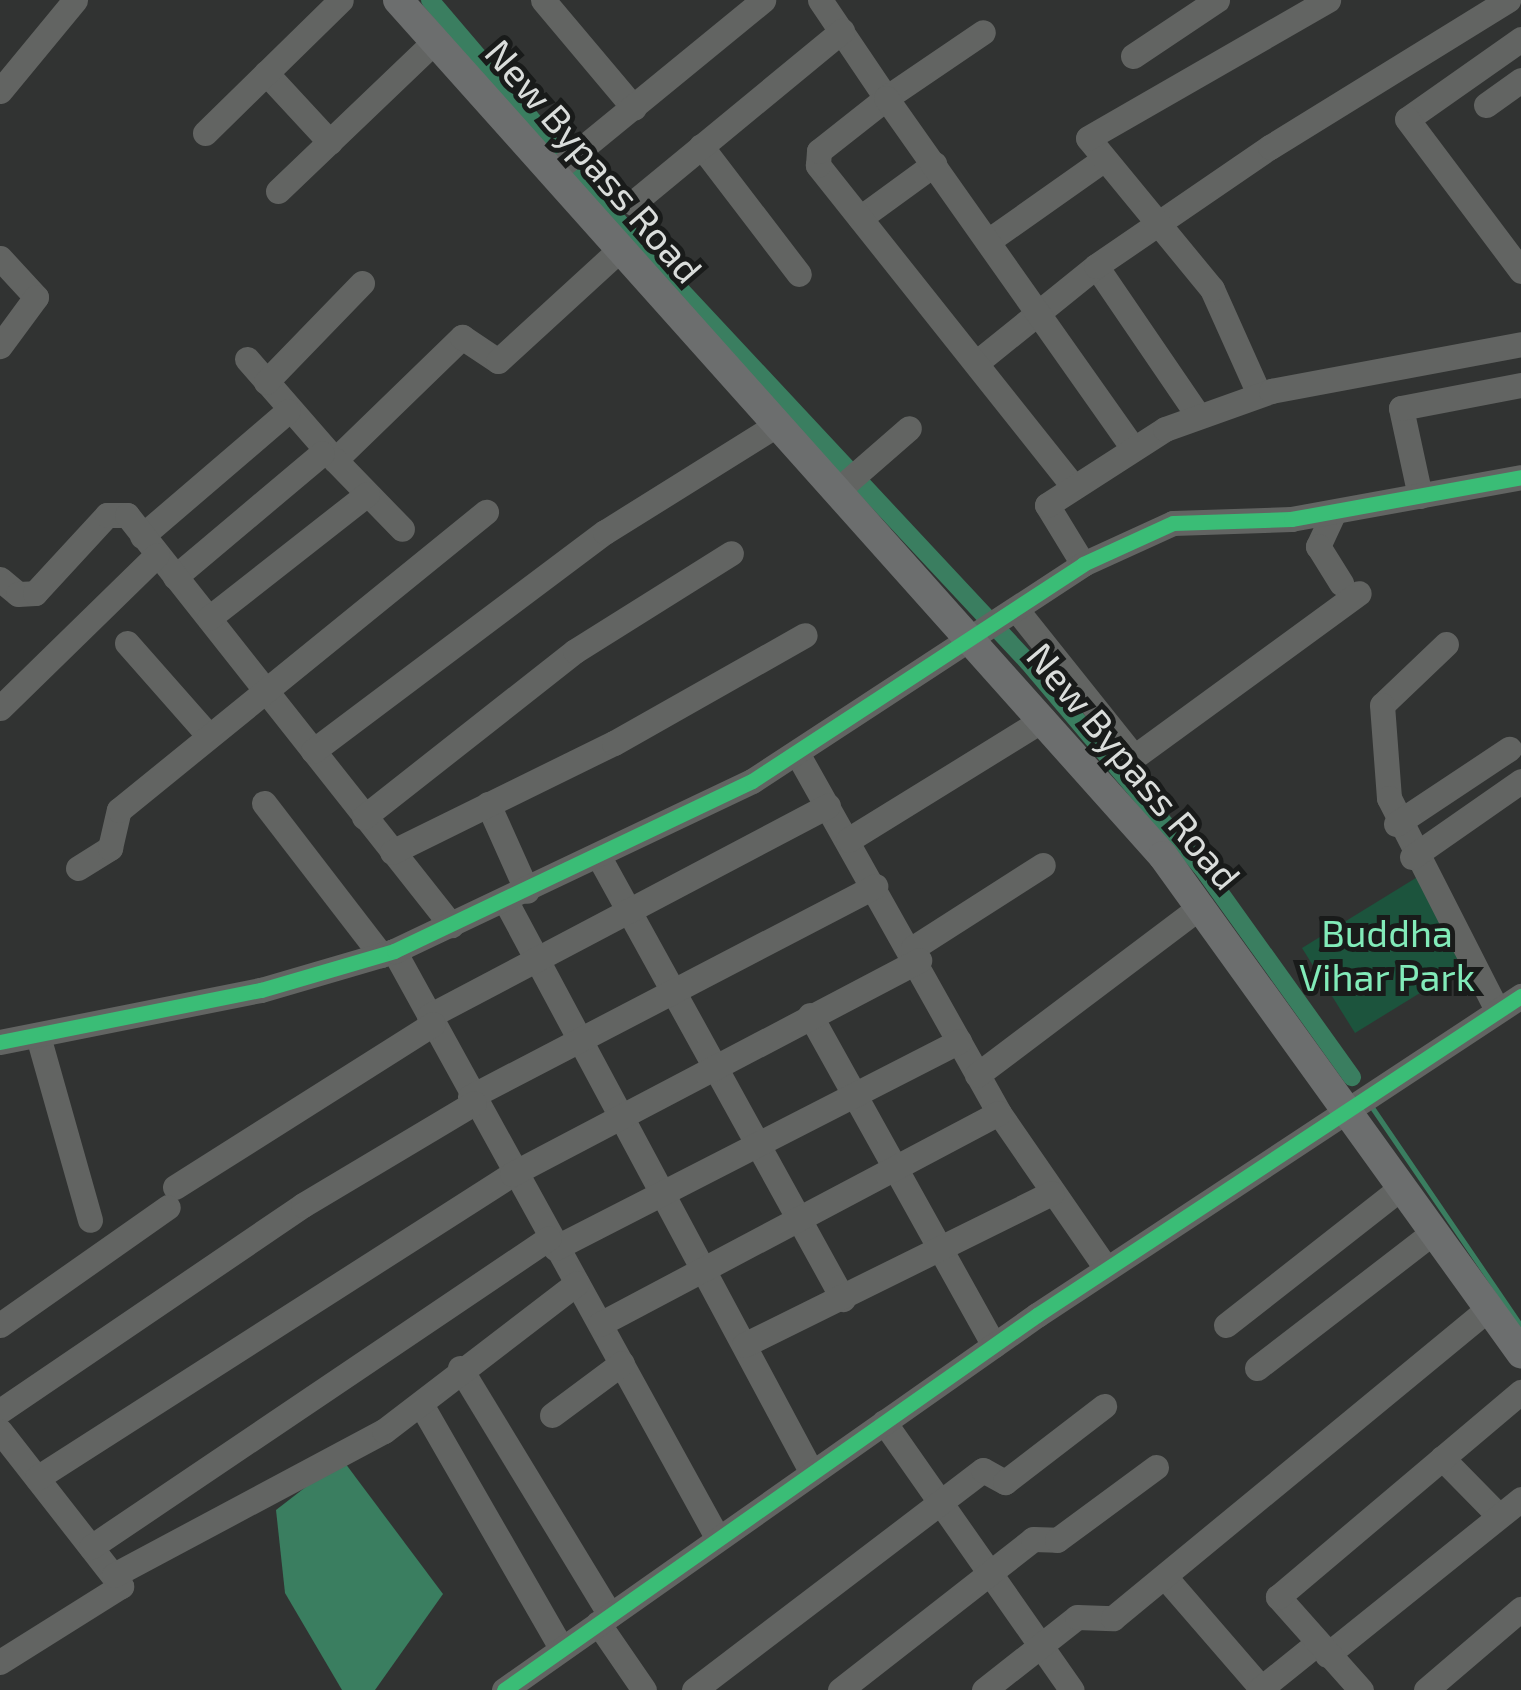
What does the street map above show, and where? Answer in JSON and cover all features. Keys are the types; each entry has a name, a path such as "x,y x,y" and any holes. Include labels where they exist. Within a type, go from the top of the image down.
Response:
{"main road":[{"name":"New Bypass Road","path":"398,0 562,164 619,250 778,424 848,481 996,625 1044,719 1201,906 1521,1353"}],"street":[{"path":"0,92 75,0"},
{"path":"205,133 340,0"},
{"path":"544,0 634,108"},
{"path":"562,164 763,0"},
{"path":"820,0 1133,448"},
{"path":"1133,56 1188,8 1217,0"},
{"path":"1259,394 1220,302 1089,144 1095,132 1328,0"},
{"path":"976,363 1096,266 1158,224 1512,0 1521,8"},
{"path":"633,202 842,31"},
{"path":"984,32 886,98 816,155 860,218 1072,486"},
{"path":"1521,39 1407,119 1521,271"},
{"path":"278,191 435,41"},
{"path":"266,73 330,142"},
{"path":"1486,105 1518,88"},
{"path":"701,146 799,274"},
{"path":"988,241 1103,160"},
{"path":"860,218 934,164"},
{"path":"176,577 328,457 462,336 498,361 619,250"},
{"path":"0,258 36,297 0,346"},
{"path":"1096,266 1196,414"},
{"path":"266,382 362,283"},
{"path":"1083,564 1046,512 1072,486 1196,414 1259,394 1521,344"},
{"path":"247,358 328,457 402,529"},
{"path":"1420,496 1401,408 1521,386"},
{"path":"0,708 150,546 288,410"},
{"path":"312,751 605,532 778,424"},
{"path":"848,481 909,428"},
{"path":"0,1042 388,953 451,926 599,858 797,753 1083,564 1192,518 1334,512 1521,477"},
{"path":"209,618 368,494"},
{"path":"0,580 18,594 35,592 114,512 176,577 451,926"},
{"path":"78,868 110,848 119,810 265,687 486,512"},
{"path":"996,625 1134,757 1350,588 1318,546 1334,512"},
{"path":"364,817 575,651 730,553"},
{"path":"392,852 806,634"},
{"path":"127,643 209,736"},
{"path":"1446,644 1382,705 1396,824 1498,1010"},
{"path":"848,840 1044,719"},
{"path":"1396,824 1509,748"},
{"path":"797,753 916,954 999,1113 1106,1268"},
{"path":"1412,857 1521,781"},
{"path":"264,803 388,953 431,1020 512,1174 578,1283 718,1539"},
{"path":"488,804 537,961 812,1473"},
{"path":"0,1325 172,1197 431,1020 828,806"},
{"path":"599,858 843,1299"},
{"path":"37,1478 512,1174 810,1016 916,954 1043,866"},
{"path":"0,1411 303,1205 472,1100 875,886"},
{"path":"978,1076 1201,906"},
{"path":"504,1690 1106,1268 1345,1105 1521,996"},
{"path":"810,1016 893,1173 994,1345"},
{"path":"38,1036 90,1220"},
{"path":"91,1547 552,1243 663,1195 960,1041"},
{"path":"600,1324 893,1173 999,1113"},
{"path":"1226,1325 1403,1186"},
{"path":"744,1345 1051,1193"},
{"path":"1257,1368 1434,1231"},
{"path":"114,1575 422,1406 460,1368 578,1283"},
{"path":"984,1690 1083,1614 1108,1621 1490,1308"},
{"path":"552,1414 622,1364"},
{"path":"460,1368 644,1690"},
{"path":"1361,1690 1278,1597 1521,1392"},
{"path":"422,1406 562,1649"},
{"path":"694,1690 983,1470 1005,1482 1104,1406"},
{"path":"884,1422 987,1576 1072,1690"},
{"path":"0,1431 114,1575 118,1594 0,1662"},
{"path":"1442,1458 1500,1516"},
{"path":"840,1690 1037,1536 1064,1536 1156,1467"},
{"path":"1164,1577 1260,1689 1322,1650 1521,1499"},
{"path":"1426,1690 1521,1609"}],"green space":[{"name":"Buddha Vihar Park","path":"1419,876 1472,961 1355,1033 1302,948"}],"shaded area":[{"path":"342,1459 443,1594 375,1690 342,1690 285,1593 276,1510"}],"waterway":[{"path":"430,0 635,241 1028,662 1203,869 1352,1077"},
{"path":"1369,1103 1521,1326"}],"cycle path":[{"path":"0,1042 261,990 394,951 752,781 1083,564 1173,523 1291,519 1521,477"},
{"path":"504,1690 1037,1315 1521,996"}]}
